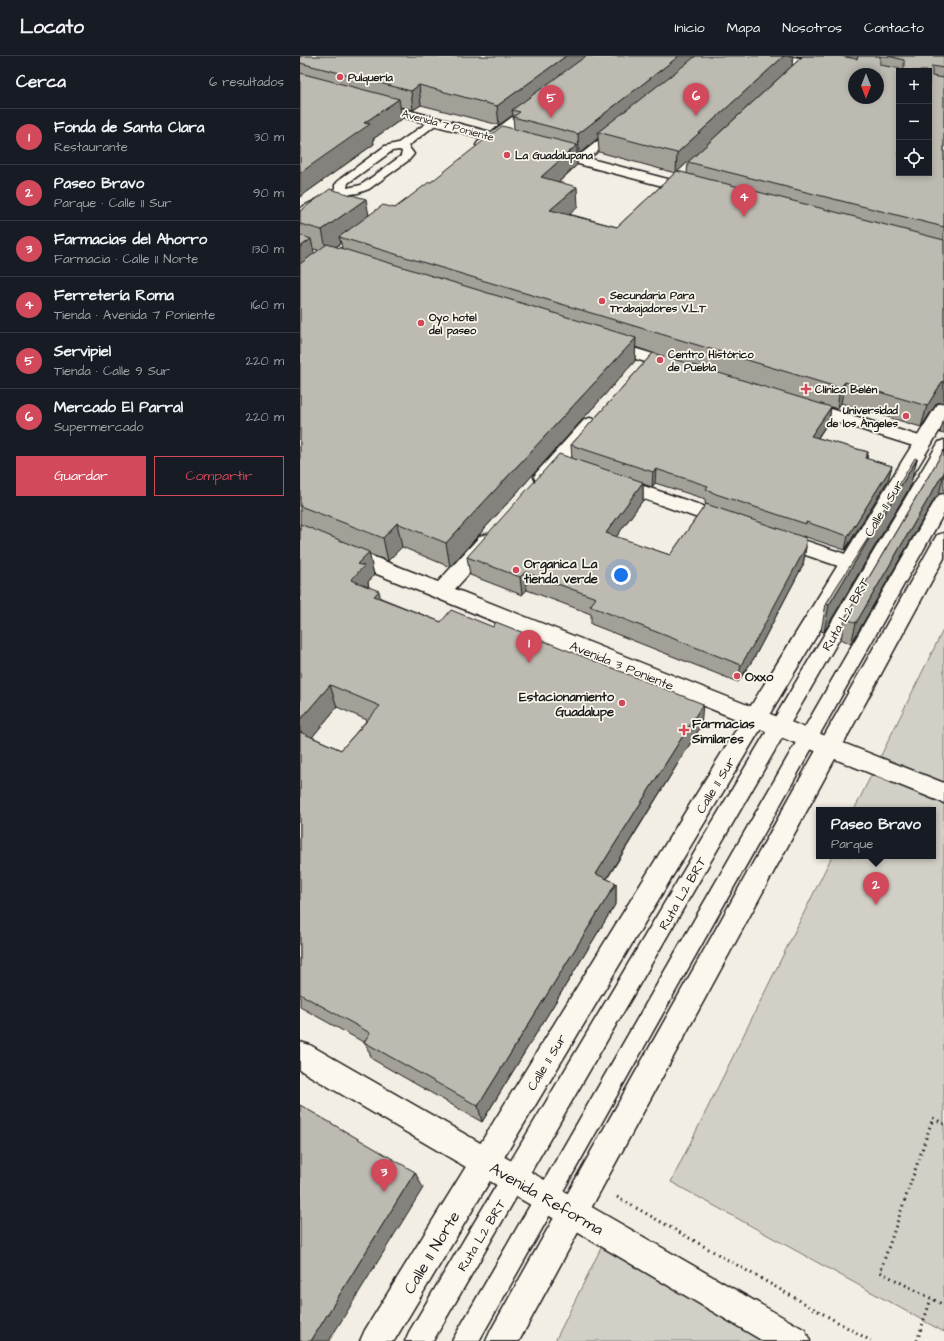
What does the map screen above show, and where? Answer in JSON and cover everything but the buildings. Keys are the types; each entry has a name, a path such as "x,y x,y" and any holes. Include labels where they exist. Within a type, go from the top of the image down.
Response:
{"street":[{"path":"781,57 848,72"},
{"path":"793,74 804,63"},
{"path":"471,154 548,96"},
{"name":"Avenida 7 Poniente","path":"359,102 705,193"},
{"path":"674,185 685,174"},
{"path":"596,341 643,364 694,372"},
{"path":"786,400 923,442"},
{"name":"Calle 11 Sur","path":"485,1162 944,408"},
{"path":"530,492 564,465 602,410"},
{"path":"594,475 850,563"},
{"path":"441,592 499,527"},
{"name":"Avenida 3 Poniente","path":"300,535 944,793"},
{"path":"502,1341 589,1182 819,743 944,540"},
{"name":"Avenida Reforma","path":"300,1055 794,1341"},
{"name":"Calle 11 Norte","path":"376,1341 485,1162"}],"lane":[{"path":"341,192 341,185 344,181 389,148 401,146 434,121"},
{"path":"580,160 624,125"},
{"path":"300,214 341,192 358,190 365,187 405,158 408,154 407,150 401,146"},
{"name":"Ruta L2 BRT","path":"418,1341 944,445"},
{"path":"465,1341 546,1197 819,743 944,499"}],"path":[{"path":"944,1124 933,1118 880,1272 944,1305"},
{"path":"589,1182 871,1341"},
{"path":"917,1341 931,1299"}],"shaded area":[{"path":"944,628 944,1332 671,1182 831,859 936,859 936,807 855,807"},
{"path":"604,1242 772,1341 555,1341"}],"place":[{"name":"Pulquería","path":"340,77"},
{"name":"Mercado El Parral","path":"696,116"},
{"name":"Servipiel","path":"551,118"},
{"name":"La Guadalupana","path":"507,155"},
{"name":"Ferretería Roma","path":"744,217"},
{"name":"Secundaria Para Trabajadores V.L.T","path":"602,301"},
{"name":"Oyo hotel del paseo","path":"421,323"},
{"name":"Centro Histórico de Puebla","path":"660,360"},
{"name":"Clínica Belén","path":"806,389"},
{"name":"Universidad de los Ángeles","path":"906,416"},
{"name":"Organica La tienda verde","path":"516,570"},
{"name":"Fonda de Santa Clara","path":"529,663"},
{"name":"Oxxo","path":"737,676"},
{"name":"Estacionamiento Guadalupe","path":"622,703"},
{"name":"Farmacias Similares","path":"684,730"},
{"name":"Paseo Bravo","path":"876,905"},
{"name":"Farmacias del Ahorro","path":"384,1192"}]}
